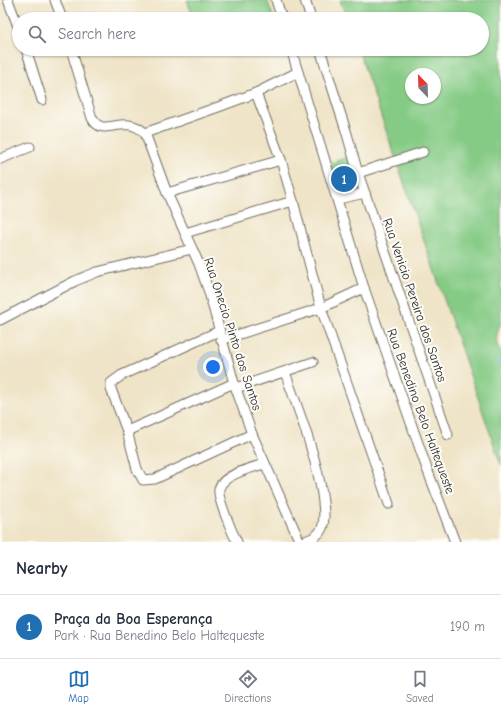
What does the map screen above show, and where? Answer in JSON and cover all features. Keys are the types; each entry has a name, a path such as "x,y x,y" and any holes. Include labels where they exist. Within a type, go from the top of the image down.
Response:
{"street":[{"path":"8,0 13,12"},
{"path":"55,0 59,12"},
{"path":"276,0 280,12"},
{"path":"305,0 309,12"},
{"path":"28,56 42,100"},
{"path":"73,56 94,124 104,128 115,125 133,125 140,128 145,133 256,93 298,72"},
{"name":"Rua Benedino Belo Haltequeste","path":"293,56 364,288 430,476 455,542"},
{"name":"Rua Venicio Pereira dos Santos","path":"322,56 358,173 448,435"},
{"path":"256,93 281,160 321,308 389,504"},
{"name":"Rua Onecio Pinto dos Santos","path":"145,133 167,193 192,249 208,292 235,385 252,434 264,464 300,542"},
{"path":"0,159 30,147"},
{"path":"358,173 423,152"},
{"path":"167,193 281,160"},
{"path":"338,199 365,193"},
{"path":"185,233 293,201"},
{"path":"0,320 74,281 97,272 192,249"},
{"path":"252,434 155,479 143,480 137,469 127,431 111,390 111,383 122,375 220,336 321,308 364,288"},
{"path":"127,431 235,385 285,372 313,362"},
{"path":"285,372 310,445 318,474 323,505 324,522 322,528 315,537 303,542"},
{"path":"237,542 221,502 219,489 221,484 226,479 264,464"}],"green space":[{"path":"187,0 267,0 271,12 191,12"},
{"path":"340,0 501,0 501,323 498,332 497,345 501,350 501,465 360,56 489,56 489,12 344,12"},
{"path":"347,157 357,187 338,193 328,164"}],"place":[{"name":"Praça da Boa Esperança","path":"344,179"}]}
